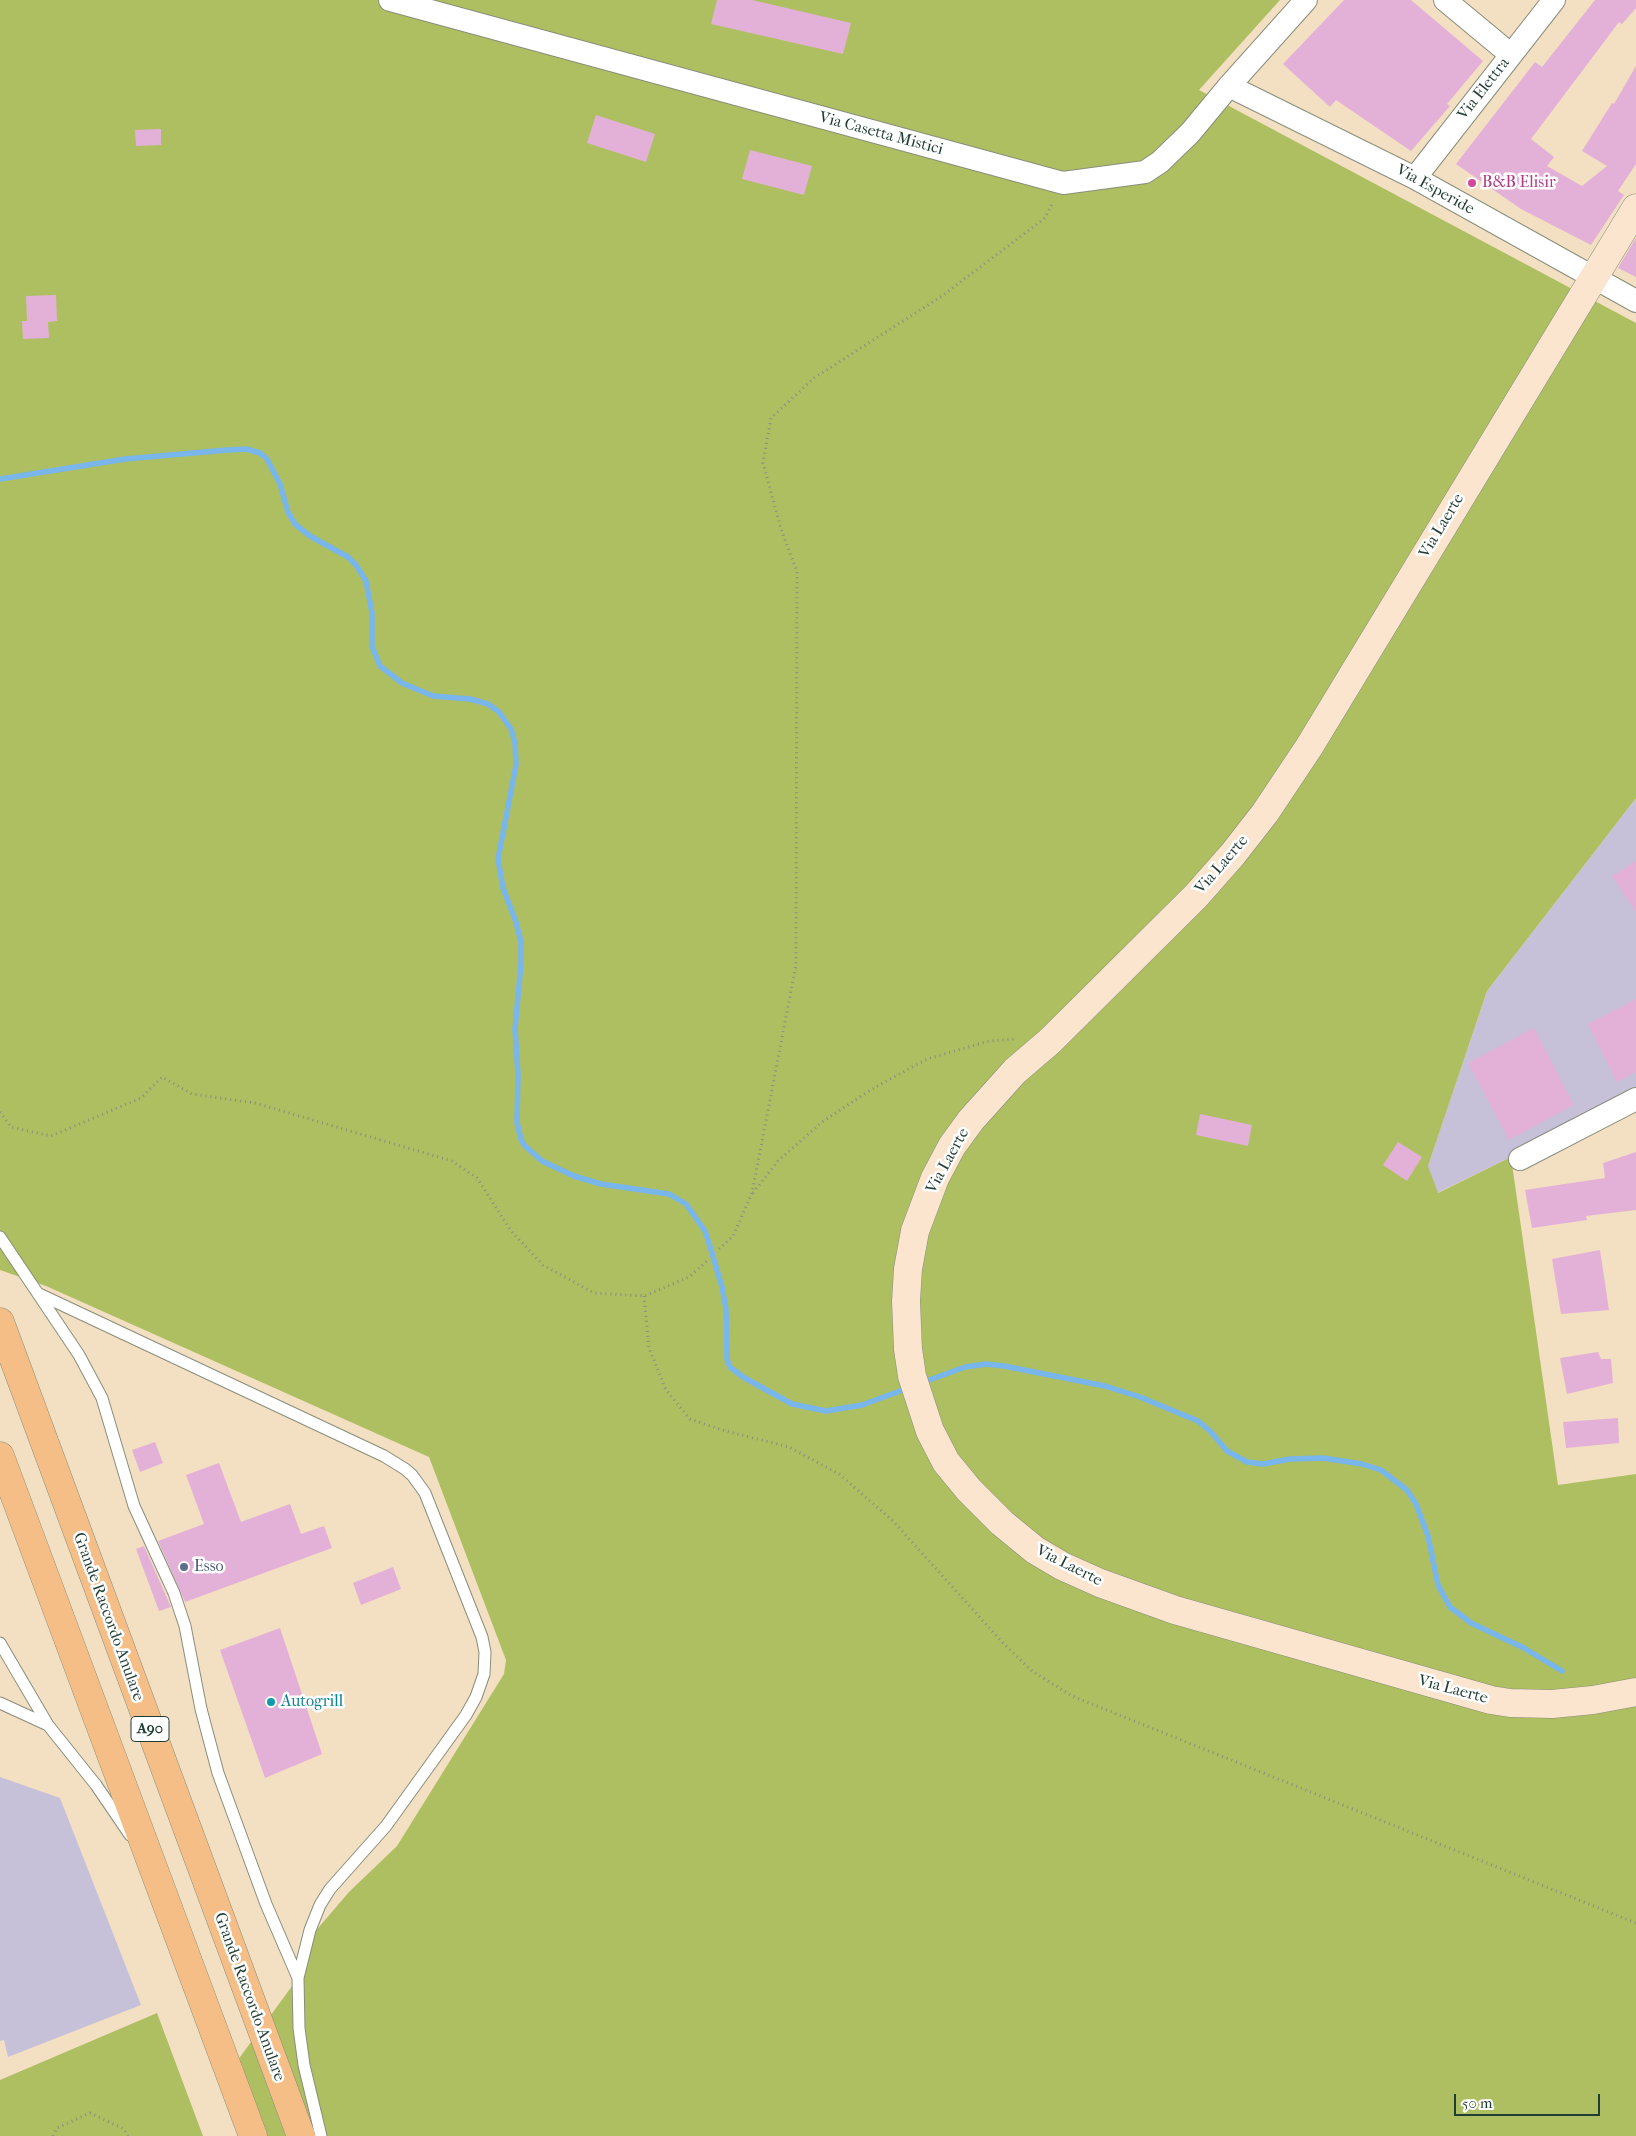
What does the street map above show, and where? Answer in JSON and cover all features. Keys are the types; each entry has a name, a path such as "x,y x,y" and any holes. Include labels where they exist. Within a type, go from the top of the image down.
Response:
{"highway":[{"name":"Grande Raccordo Anulare","path":"0,1322 302,2136"},
{"name":"A90","path":"0,1456 253,2136"}],"street":[{"name":"Via Casetta Mistici","path":"390,0 1063,183 1145,172 1160,162 1190,133 1229,86 1306,0"},
{"path":"1445,0 1510,54"},
{"name":"Via Elettra","path":"1415,178 1554,0"},
{"name":"Via Esperide","path":"1229,86 1415,178 1593,278 1636,300"},
{"name":"Via Laerte","path":"1636,208 1309,747 1265,813 1233,854 1196,896 1050,1041 1015,1071 971,1120 952,1146 935,1178 919,1219 910,1260 906,1301 908,1349 912,1376 923,1415 946,1462 979,1502 1014,1534 1043,1556 1100,1583 1184,1613 1491,1700 1516,1704 1552,1704 1636,1692"},
{"path":"1520,1159 1636,1099"}],"lane":[{"path":"0,1237 80,1355 102,1398 134,1506 170,1585 185,1626 201,1709 221,1782 266,1904 298,1978"},
{"path":"39,1294 384,1456 405,1469 412,1475 425,1493 482,1637 485,1652 484,1674 471,1706 391,1820 325,1897 312,1923 298,1978 301,2052 321,2136"},
{"path":"0,1643 48,1725 88,1774 118,1816 164,1895"},
{"path":"0,1703 48,1725"}],"path":[{"path":"719,1249 733,1236 752,1193 796,965 797,572 763,462 771,418 814,378 942,296 1045,218 1063,183"},
{"path":"752,1193 778,1161 822,1122 872,1089 927,1060 989,1041 1017,1039 1050,1041"},
{"path":"0,1112 11,1127 51,1136 141,1098 162,1077 192,1094 255,1103 452,1161 478,1178 511,1231 542,1265 594,1293 644,1296 689,1277 707,1261"},
{"path":"644,1296 650,1348 666,1390 690,1419 722,1430 789,1447 839,1474 893,1521 1002,1642 1032,1671 1064,1691 1166,1735 1636,1923"},
{"path":"52,2136 57,2128 90,2113 124,2129 128,2136"}],"shaded area":[{"path":"1636,798 1636,1087 1511,1157 1437,1193 1428,1166 1487,991"},
{"path":"0,1777 60,1798 141,2005 8,2057 4,2040 0,2041"}],"green space":[{"path":"0,0 1280,0 1199,90 1636,323 1636,798 1487,991 1428,1166 1438,1193 1511,1157 1558,1485 1636,1474 1636,2136 253,2136 229,2072 298,1978 307,1941 349,1892 397,1846 504,1674 506,1660 429,1457 46,1286 0,1270"},
{"path":"157,2013 203,2136 0,2136 0,2080"}],"building":[{"path":"717,0 752,0 851,23 843,54 711,24"},
{"path":"1344,0 1411,0 1483,61 1447,104 1450,106 1411,151 1336,100 1330,107 1283,64"},
{"path":"1595,0 1636,0 1636,8 1622,24 1619,22 1531,139 1554,157 1547,166 1582,186 1607,166 1582,151 1612,103 1614,104 1636,66 1636,164 1618,191 1624,195 1591,245 1521,209 1456,164 1535,62 1542,67"},
{"path":"596,115 655,134 646,162 587,143"},
{"path":"161,129 161,145 136,146 135,130"},
{"path":"750,150 812,166 804,195 742,179"},
{"path":"1636,238 1636,277 1618,268"},
{"path":"56,295 57,321 48,322 49,338 23,339 22,321 27,321 26,296"},
{"path":"1636,861 1636,912 1612,876"},
{"path":"1636,999 1636,1072 1617,1082 1588,1024"},
{"path":"1534,1028 1574,1105 1509,1140 1468,1063"},
{"path":"1200,1114 1252,1125 1248,1146 1196,1135"},
{"path":"1398,1142 1422,1157 1407,1181 1383,1165"},
{"path":"1636,1152 1636,1210 1586,1216 1587,1220 1532,1228 1525,1190 1605,1178 1603,1163"},
{"path":"1600,1250 1609,1310 1561,1314 1552,1259"},
{"path":"1598,1352 1601,1359 1611,1359 1613,1383 1567,1394 1560,1358"},
{"path":"1618,1418 1619,1443 1566,1448 1563,1422"},
{"path":"155,1442 163,1463 140,1472 132,1450"},
{"path":"219,1463 241,1522 290,1504 301,1534 324,1526 332,1548 185,1602 158,1541 204,1524 186,1475"},
{"path":"144,1546 171,1607 159,1611 136,1549"},
{"path":"393,1567 401,1589 361,1605 353,1583"},
{"name":"Autogrill","path":"280,1628 322,1754 265,1778 220,1650"}],"waterway":[{"path":"0,479 125,459 227,450 246,449 260,453 267,459 280,484 288,512 295,524 310,536 348,557 356,565 366,581 372,613 372,646 380,666 402,683 433,696 470,699 488,704 499,712 511,729 515,743 516,765 498,859 503,888 516,922 521,942 521,964 515,1029 518,1074 517,1123 524,1145 542,1161 574,1176 601,1184 669,1194 686,1204 705,1231 722,1287 726,1309 727,1359 730,1367 743,1377 792,1404 826,1411 862,1405 908,1388"},
{"path":"921,1383 965,1367 986,1364 1004,1366 1105,1386 1140,1397 1198,1421 1210,1431 1227,1451 1247,1462 1263,1464 1290,1459 1323,1458 1362,1464 1381,1470 1407,1490 1416,1504 1428,1536 1438,1585 1450,1607 1471,1623 1524,1648 1562,1671"}],"place":[{"name":"B&B Elisir","path":"1472,183"},
{"name":"Esso","path":"184,1567"},
{"name":"Autogrill","path":"271,1702"}]}
